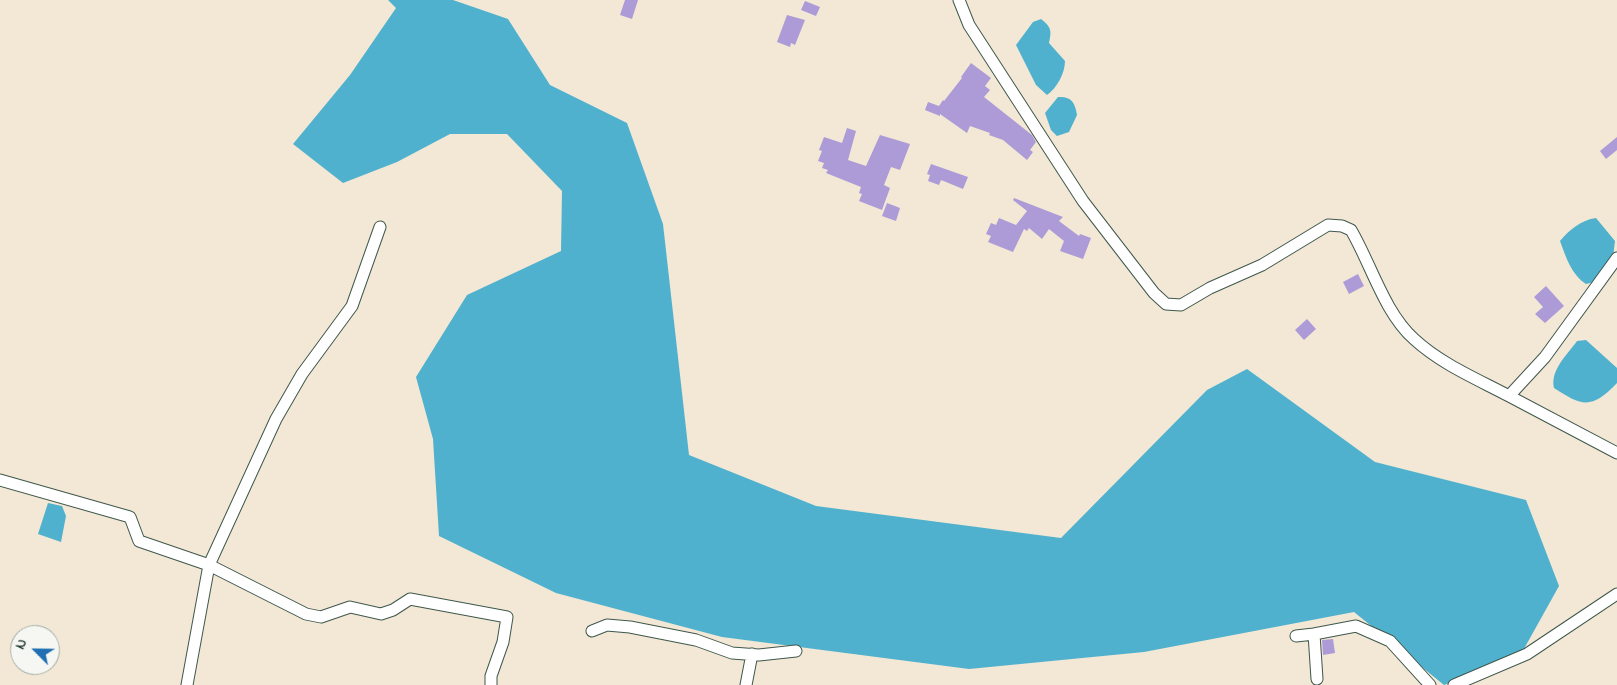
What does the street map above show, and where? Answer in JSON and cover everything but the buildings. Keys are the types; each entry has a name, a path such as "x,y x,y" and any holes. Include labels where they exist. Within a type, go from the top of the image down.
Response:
{"street":[{"path":"959,0 969,25 1083,201 1154,293 1166,304 1181,305 1210,288 1262,265 1313,232 1328,225 1342,226 1351,230 1383,294 1413,338 1440,359 1617,453"},
{"path":"187,685 209,566 276,419 302,374 352,306 380,227"},
{"path":"1509,396 1545,357 1617,258"},
{"path":"0,480 130,517 139,541 209,566 306,614 321,617 350,607 381,614 393,610 410,599 507,617 503,642 491,676 491,685"},
{"path":"1454,685 1527,654 1617,594"},
{"path":"592,631 607,625 630,627 696,640 732,654 796,652"},
{"path":"1296,636 1356,626 1390,641 1430,685"},
{"path":"1314,634 1317,679"},
{"path":"746,685 752,654"}],"water":[{"path":"388,0 453,0 508,19 550,85 627,123 663,224 689,455 816,506 1061,538 1207,390 1247,369 1375,462 1526,500 1559,586 1520,656 1444,685 1354,612 1144,652 969,669 722,637 556,593 439,536 433,439 416,377 467,295 561,251 562,191 507,134 450,134 397,162 343,183 293,144 350,75 396,8"},
{"path":"1041,19 1050,29 1049,43 1065,61 1060,80 1047,95 1036,85 1016,45 1033,22"},
{"path":"1058,97 1072,101 1077,115 1069,132 1057,136 1051,130 1045,113"},
{"path":"1596,218 1615,241 1613,257 1595,282 1586,284 1576,275 1560,241 1576,226"},
{"path":"1586,340 1617,368 1617,383 1594,401 1580,402 1554,388 1553,381 1560,363 1577,341"},
{"path":"48,503 62,506 66,516 61,542 38,534"}]}
